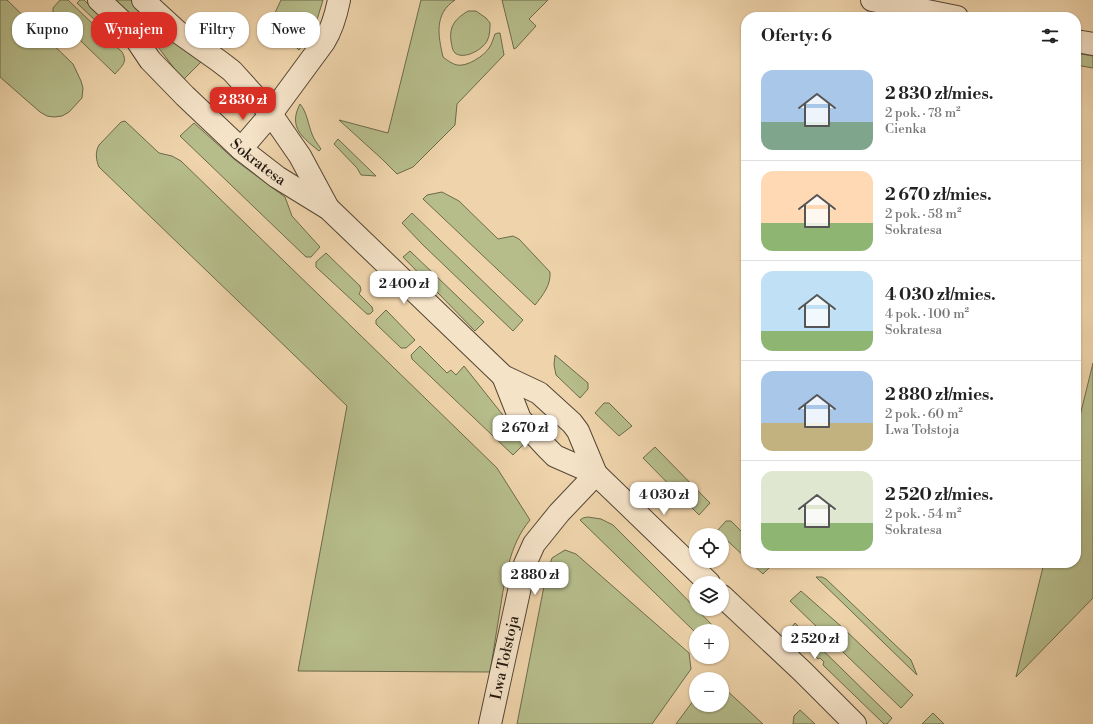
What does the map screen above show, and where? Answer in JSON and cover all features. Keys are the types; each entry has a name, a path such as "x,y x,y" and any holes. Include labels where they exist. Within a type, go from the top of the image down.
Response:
{"street":[{"name":"Sokratesa","path":"99,0 128,28 150,60 185,96 241,149 277,177 329,209 503,376 539,393 572,423 578,431 596,474"},
{"name":"Sokratesa","path":"144,0 178,32 232,71 270,114 300,156 329,209"},
{"path":"241,149 270,114 330,33 334,23 339,0"},
{"path":"872,0 932,12"},
{"path":"1081,42 1093,44"},
{"name":"Sokratesa","path":"503,376 520,419 555,456 596,474 702,576"},
{"name":"Lwa Tołstoja","path":"490,724 525,564 534,544 559,513 596,474"},
{"path":"729,603 802,671 855,724"}],"green space":[{"path":"0,0 7,0 19,12 12,12 12,48 56,48 73,64 83,88 82,98 69,112 62,116 47,116 40,112 0,77"},
{"path":"60,0 68,0 80,12 53,12 53,8"},
{"path":"80,0 84,0 96,12 91,12 91,16 77,3"},
{"path":"113,0 135,0 148,12 125,12"},
{"path":"281,0 323,0 319,12 275,12"},
{"path":"421,0 455,0 444,12 439,26 443,57 450,62 461,65 475,60 487,51 495,34 498,33 500,33 504,55 457,104 455,125 413,167 397,174 339,120 388,133"},
{"path":"502,0 548,0 529,19 536,26 514,49"},
{"path":"468,11 476,11 490,23 488,39 477,51 468,55 459,55 455,53 453,49 451,31 456,20"},
{"path":"83,14 91,22 91,48 118,48 124,55 122,66 115,74 83,43"},
{"path":"177,39 201,62 183,80 159,48 177,48"},
{"path":"1081,54 1093,56 1093,68 1081,66"},
{"path":"300,104 306,114 313,136 321,149 319,151 302,136 296,125 297,112"},
{"path":"125,121 159,153 172,156 181,161 497,468 530,520 517,540 509,563 490,672 298,671 347,406 99,167 96,156 99,145 121,122"},
{"path":"194,123 235,160 285,197 292,216 320,247 311,257 306,257 180,136"},
{"path":"338,139 376,176 361,175 357,168 334,144"},
{"path":"442,192 459,201 498,239 513,236 519,239 550,272 548,286 544,294 535,305 423,199 427,195"},
{"path":"412,213 523,320 513,331 402,223"},
{"path":"410,251 484,322 475,331 403,257"},
{"path":"326,253 360,286 361,290 359,294 372,307 373,311 370,314 367,314 316,267 316,262"},
{"path":"386,310 415,340 406,348 401,348 376,324 376,320"},
{"path":"420,346 447,373 451,370 456,375 464,366 525,443 513,455 412,359 411,355"},
{"path":"555,355 588,383 588,389 580,398 556,375 554,365"},
{"path":"1093,363 1093,598 1016,677 1043,568 1081,568 1081,412"},
{"path":"604,403 609,403 632,426 619,436 595,413"},
{"path":"655,447 710,503 699,515 643,458"},
{"path":"588,517 601,519 613,525 689,601 689,616 703,616 711,624 689,624 689,626 580,520"},
{"path":"726,521 731,521 741,531 741,553 729,542 729,528 720,528"},
{"path":"565,550 576,554 689,653 689,664 690,664 691,669 652,724 517,724 546,576 552,558"},
{"path":"756,568 769,568 763,574"},
{"path":"816,577 826,579 911,660 917,675"},
{"path":"801,591 843,628 913,695 901,708 790,601"},
{"path":"795,623 892,718 887,724 884,724 823,665 824,662 820,658 818,659 791,628"},
{"path":"729,692 763,724 676,724 689,706 689,712 729,712"},
{"path":"800,710 815,724 793,724 794,716"},
{"path":"933,713 944,724 922,724"}]}
